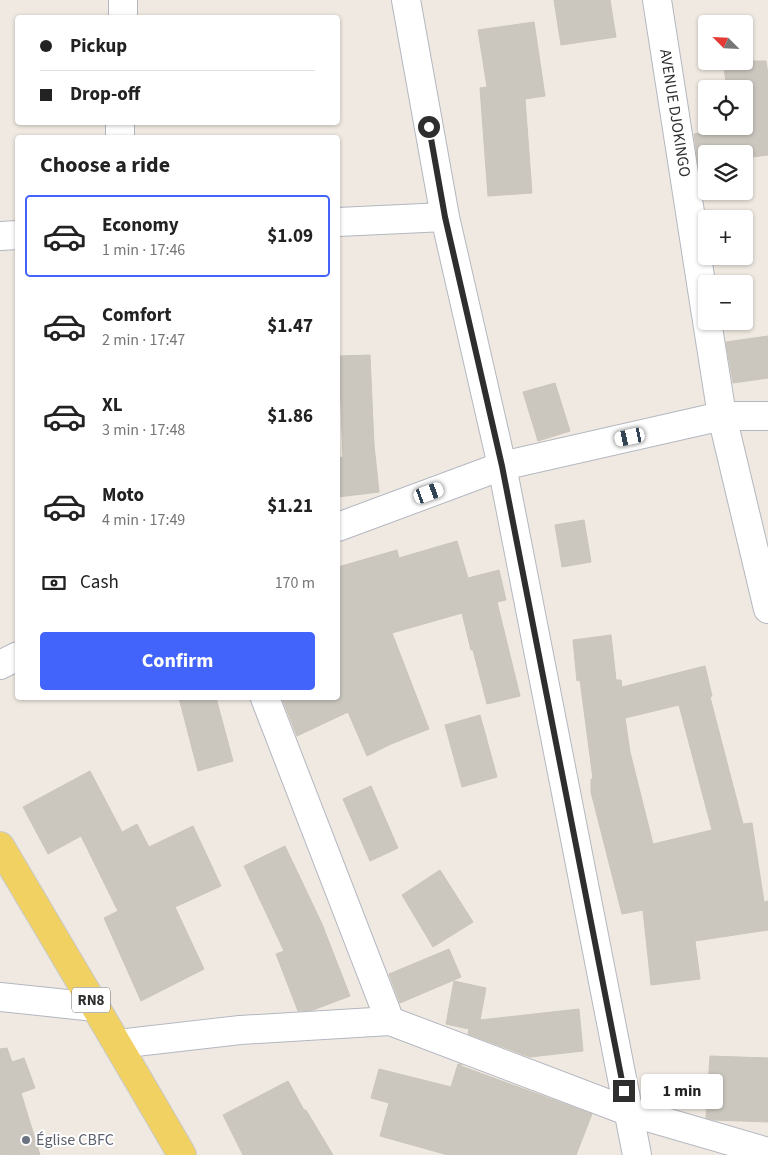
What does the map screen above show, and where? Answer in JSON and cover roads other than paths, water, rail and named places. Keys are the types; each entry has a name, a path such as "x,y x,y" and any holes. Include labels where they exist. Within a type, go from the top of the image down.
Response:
{"main road":[{"name":"RN8","path":"0,846 182,1155"}],"street":[{"path":"123,0 123,15"},
{"path":"406,0 445,217 502,466 636,1155"},
{"name":"AVENUE DJOKINGO","path":"658,0 700,275"},
{"path":"340,222 445,217"},
{"path":"0,236 15,235"},
{"path":"708,330 722,416 768,609"},
{"path":"340,525 502,466 722,416 768,416"},
{"path":"0,665 15,658"},
{"path":"265,700 390,1021"},
{"path":"0,997 95,1007"},
{"path":"118,1044 240,1030 390,1021 627,1111 768,1152"}],"place":[{"name":"Église CBFC","path":"26,1140"}]}
